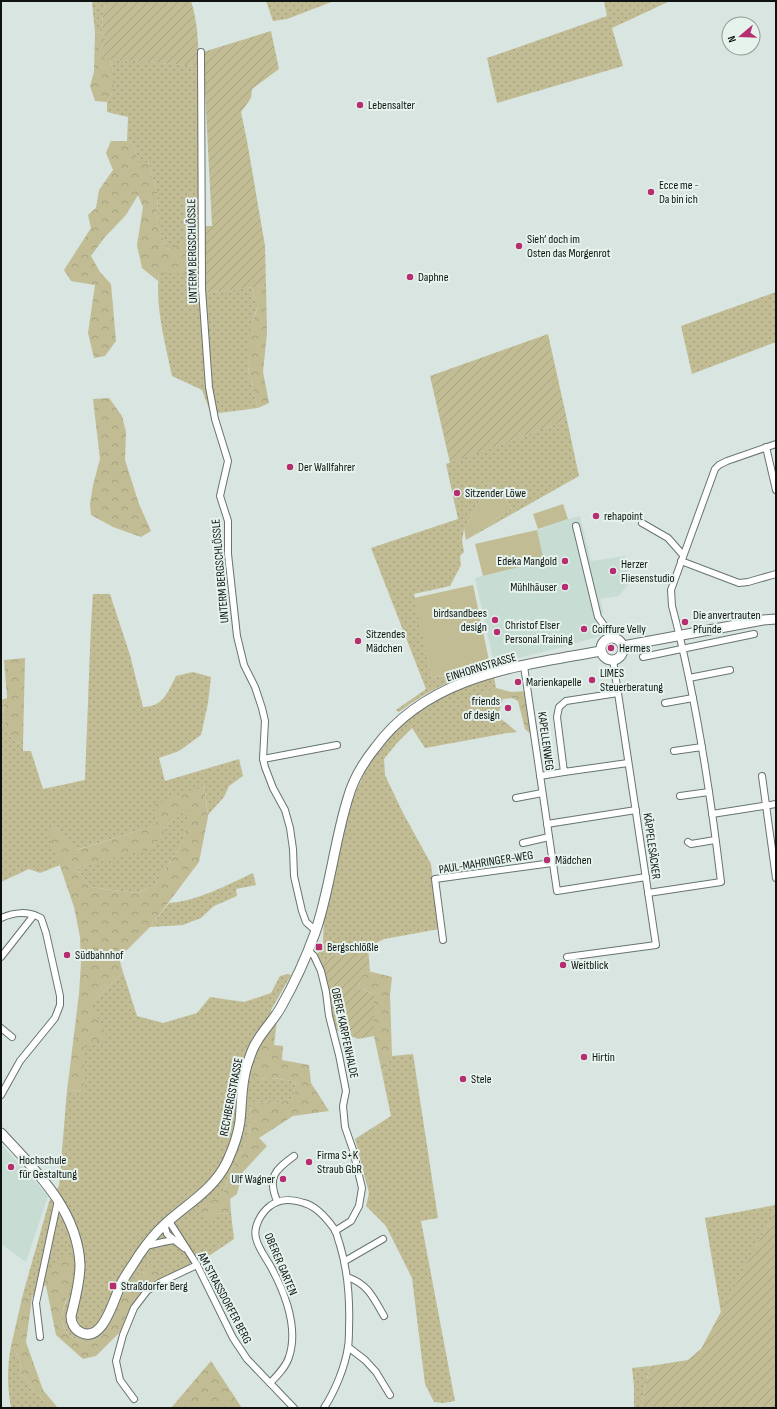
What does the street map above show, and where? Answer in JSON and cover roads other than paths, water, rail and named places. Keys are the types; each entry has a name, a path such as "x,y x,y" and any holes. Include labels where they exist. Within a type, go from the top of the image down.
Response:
{"main road":[{"path":"623,646 763,620 776,619"},
{"path":"610,639 619,640 623,646 620,657 613,660 604,657 601,651 603,643 610,639"},
{"name":"EINHORNSTRASSE","path":"347,800 365,761 401,718 423,702 464,682 495,672 601,651"},
{"name":"RECHBERGSTRASSE","path":"1,1132 36,1171 58,1200 72,1227 79,1252 80,1266 79,1280 71,1316 72,1324 79,1332 89,1334 95,1333 104,1324 122,1282 144,1247 166,1223 209,1188 221,1174 237,1138 240,1123 242,1089 246,1068 254,1045 280,1008 316,930 347,800"}],"street":[{"name":"UNTERM BERGSCHLÖSSLE","path":"201,52 202,290 209,387 215,419 228,461 220,496 228,521 228,554 238,636 244,666 255,687 262,708 264,721 264,767 285,810 290,828 295,884 303,917 306,922 316,930"},
{"path":"648,893 721,882 702,747 683,649 672,606 671,595 682,558 715,469 727,461 776,444"},
{"path":"766,447 776,490"},
{"path":"642,523 668,538 682,558 739,583 776,574"},
{"path":"576,526 598,617 606,628 610,639"},
{"path":"643,657 754,634"},
{"name":"KÄPPELESÄCKER","path":"566,957 656,945 613,660"},
{"name":"KAPELLENWEG","path":"524,666 557,891 646,877"},
{"path":"689,678 730,670"},
{"path":"564,772 557,717 559,707 566,701 618,693"},
{"path":"665,703 693,698"},
{"path":"263,759 336,745"},
{"path":"674,751 702,747"},
{"path":"540,776 628,763"},
{"path":"762,776 776,878"},
{"path":"680,796 709,792"},
{"path":"516,798 542,793"},
{"path":"712,814 776,804"},
{"path":"547,824 636,810"},
{"path":"523,843 549,837"},
{"path":"688,842 691,844 715,840"},
{"name":"PAUL-MAHRINGER-WEG","path":"443,940 435,879 552,863"},
{"path":"1,918 12,913 23,913 41,918 44,923 59,989 60,1005 55,1018 20,1061 1,1095"},
{"path":"1,957 34,915"},
{"name":"OBERE KARPFENHALDE","path":"308,950 314,956 321,971 326,992 329,1016 346,1091 343,1106 345,1127 353,1150 362,1188 359,1206 351,1220 335,1231"},
{"path":"1,1028 12,1037"},
{"path":"294,1156 277,1170 273,1178 273,1187 277,1202 291,1199 310,1204 335,1231 345,1262 349,1316 348,1347 338,1381 332,1396 324,1408"},
{"path":"40,1337 36,1303 58,1200"},
{"name":"OBERER GARTEN","path":"270,1383 282,1371 289,1357 293,1335 290,1314 285,1298 257,1243 255,1236 257,1223 262,1214 269,1206 277,1202"},
{"name":"AM STRASSDORFER BERG","path":"166,1223 167,1234 186,1250"},
{"name":"AM STRASSDORFER BERG","path":"166,1223 197,1266 233,1338 247,1359 294,1408"},
{"path":"345,1262 383,1239"},
{"path":"144,1247 174,1240"},
{"path":"134,1400 120,1380 116,1361 123,1335 134,1308 147,1291 161,1282 197,1266"},
{"path":"346,1277 357,1280 365,1286 372,1294 384,1316"},
{"path":"348,1347 365,1360 390,1395"}],"place":[{"name":"Lebensalter","path":"360,105"},
{"name":"Ecce me - Da bin ich","path":"651,192"},
{"name":"Sieh‘ doch im Osten das Morgenrot","path":"519,246"},
{"name":"Daphne","path":"410,277"},
{"name":"Der Wallfahrer","path":"290,467"},
{"name":"Sitzender Löwe","path":"457,493"},
{"name":"rehapoint","path":"596,516"},
{"name":"Edeka Mangold","path":"565,561"},
{"name":"Herzer Fliesenstudio","path":"613,571"},
{"name":"Mühlhäuser","path":"565,587"},
{"name":"birdsandbees design","path":"495,620"},
{"name":"Die anvertrauten Pfunde","path":"685,622"},
{"name":"Coiffure Velly","path":"584,629"},
{"name":"Christof Elser Personal Training","path":"497,632"},
{"name":"Sitzendes Mädchen","path":"358,641"},
{"name":"Hermes","path":"611,648"},
{"name":"LIMES Steuerberatung","path":"592,680"},
{"name":"Marienkapelle","path":"518,682"},
{"name":"friends of design","path":"508,708"},
{"name":"Mädchen","path":"547,860"},
{"name":"Bergschlößle","path":"319,947"},
{"name":"Südbahnhof","path":"67,955"},
{"name":"Weitblick","path":"563,965"},
{"name":"Hirtin","path":"584,1057"},
{"name":"Stele","path":"463,1079"},
{"name":"Firma S+K Straub GbR","path":"309,1162"},
{"name":"Hochschule für Gestaltung","path":"11,1167"},
{"name":"Ulf Wagner","path":"283,1179"},
{"name":"Straßdorfer Berg","path":"113,1286"}]}
